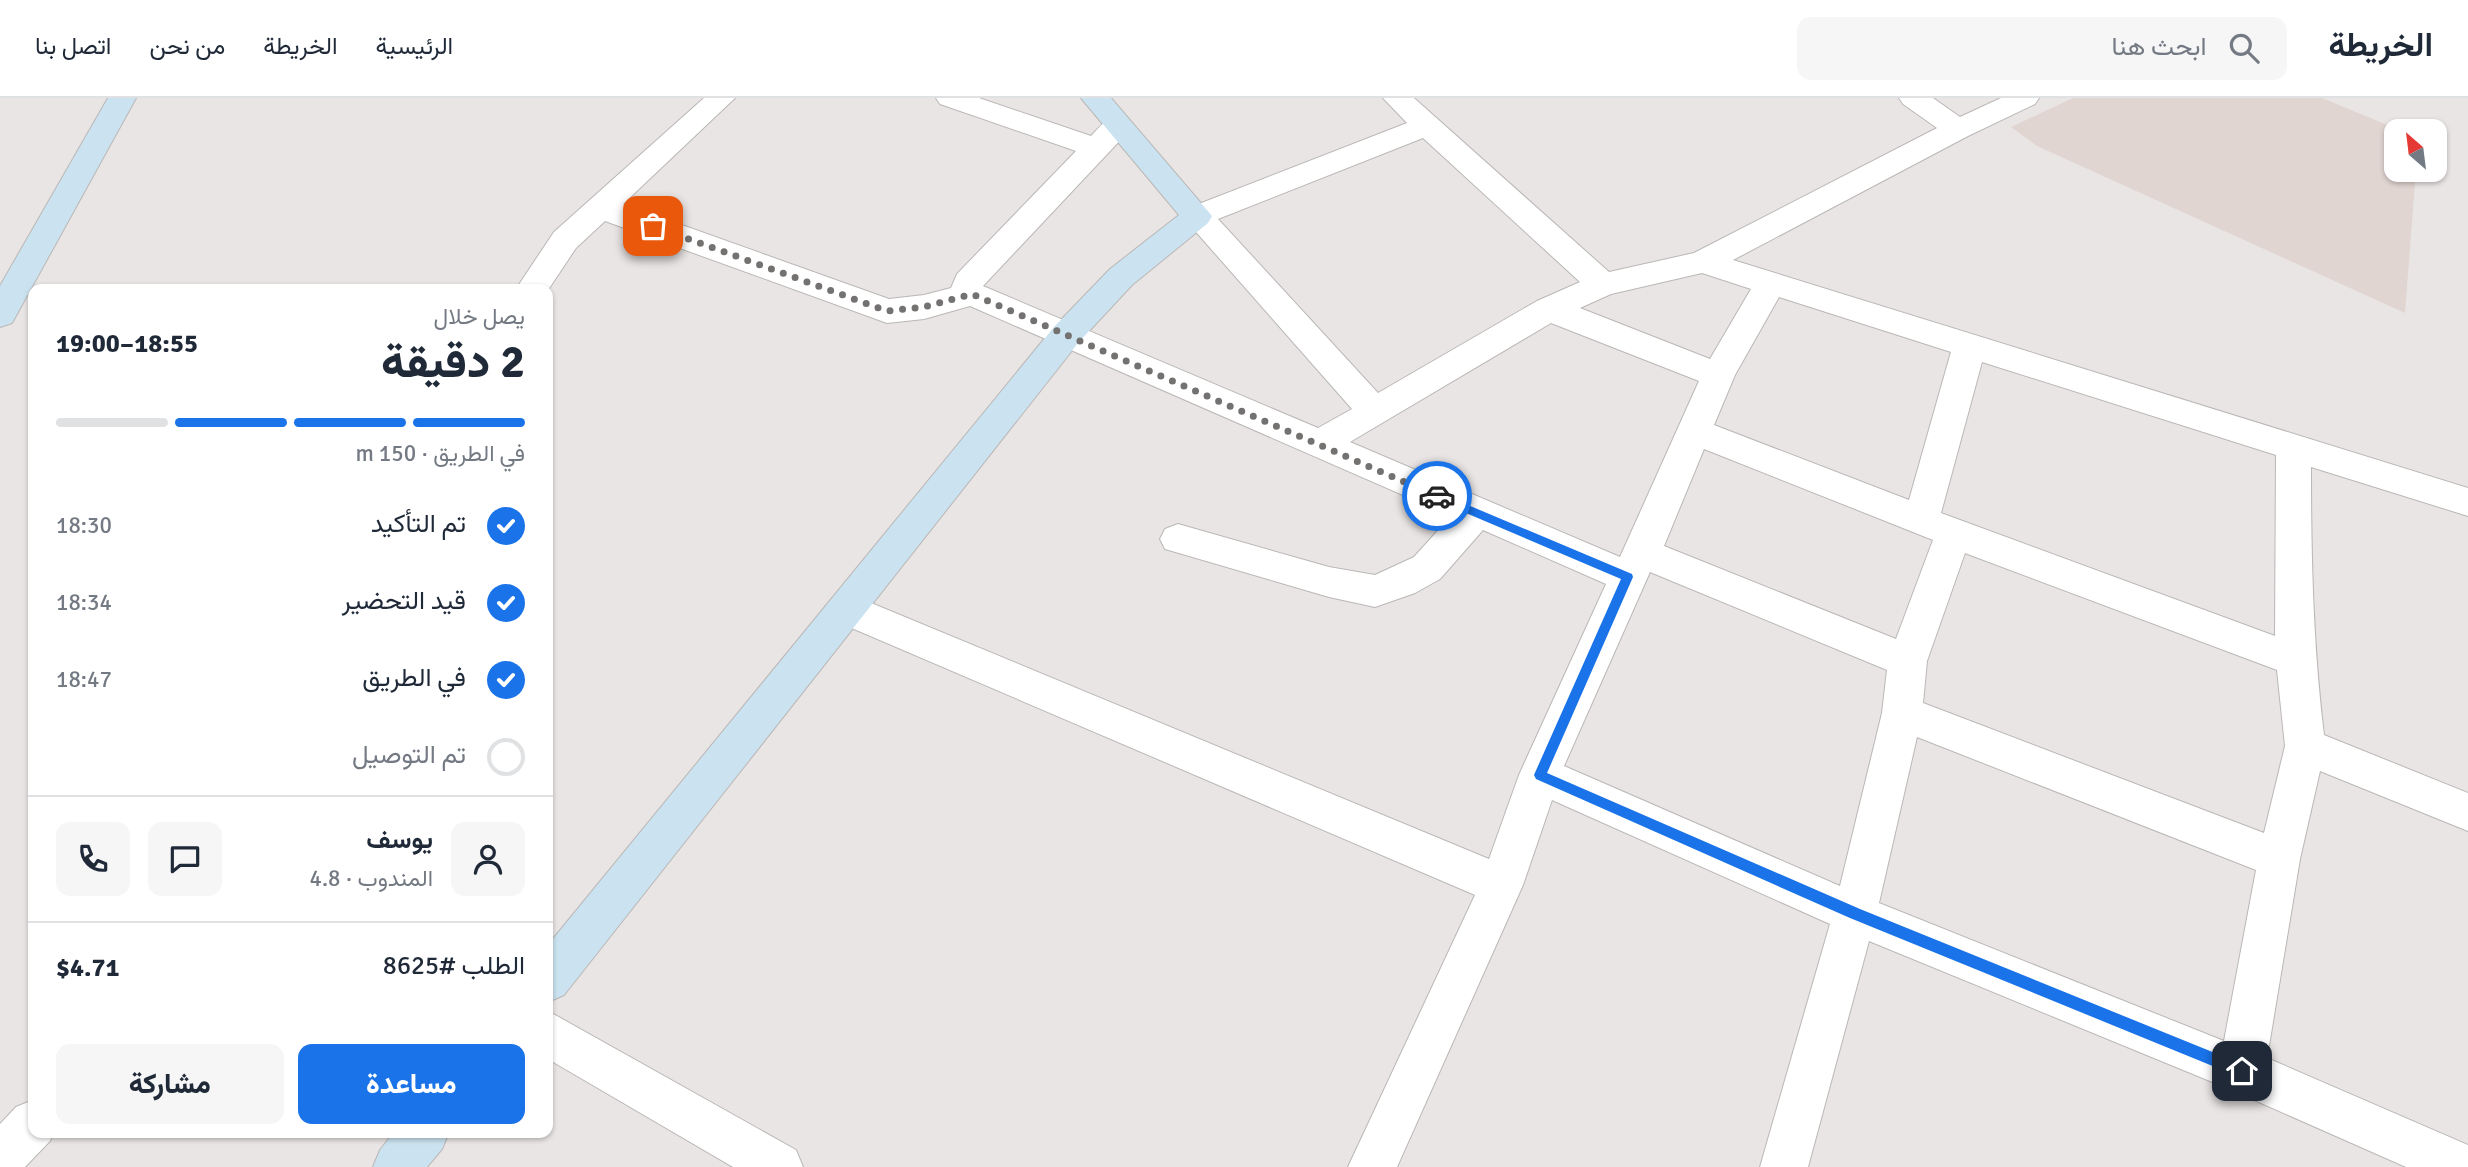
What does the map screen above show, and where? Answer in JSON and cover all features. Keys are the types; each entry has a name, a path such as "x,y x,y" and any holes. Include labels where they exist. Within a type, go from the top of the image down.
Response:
{"street":[{"path":"0,314 121,98"},
{"path":"535,284 565,240 722,98"},
{"path":"950,98 1103,124 1197,216 1375,412"},
{"path":"1396,98 1603,285"},
{"path":"1913,98 1958,129"},
{"path":"1321,443 1549,310 1603,285 1703,262 1958,129 2025,98"},
{"path":"1103,124 968,282 967,288 972,294 1321,443 1475,514 1635,565 1907,661"},
{"path":"553,974 1066,335 1121,277 1197,216 1427,126"},
{"path":"601,208 887,311 924,307 972,294"},
{"path":"1703,262 2468,502"},
{"path":"1371,1167 1501,886 1540,775 1696,432 1718,375 1770,284"},
{"path":"1549,310 1718,375"},
{"path":"1784,1167 1855,914 1902,713 1907,661 1937,527 1970,345"},
{"path":"1696,432 1937,527 2295,660"},
{"path":"2242,1071 2279,859 2305,746 2295,660 2292,581 2294,447"},
{"path":"1178,538 1329,582 1375,591 1402,582 1427,568 1475,514"},
{"path":"846,610 1501,886"},
{"path":"1902,713 2279,859"},
{"path":"2305,746 2468,812"},
{"path":"1540,775 1855,914 2242,1071 2462,1167"},
{"path":"553,1037 779,1167"},
{"path":"0,1158 28,1129"},
{"path":"397,1167 420,1138"}],"shaded area":[{"path":"2073,98 2322,98 2384,124 2384,182 2415,182 2405,313 2037,146 2011,127"}],"way so far":[{"path":"653,226 887,311 924,307 972,294 1321,443 1437,496"}],"route":[{"path":"1437,496 1628,577 1540,775 1855,914 2242,1071"}]}
